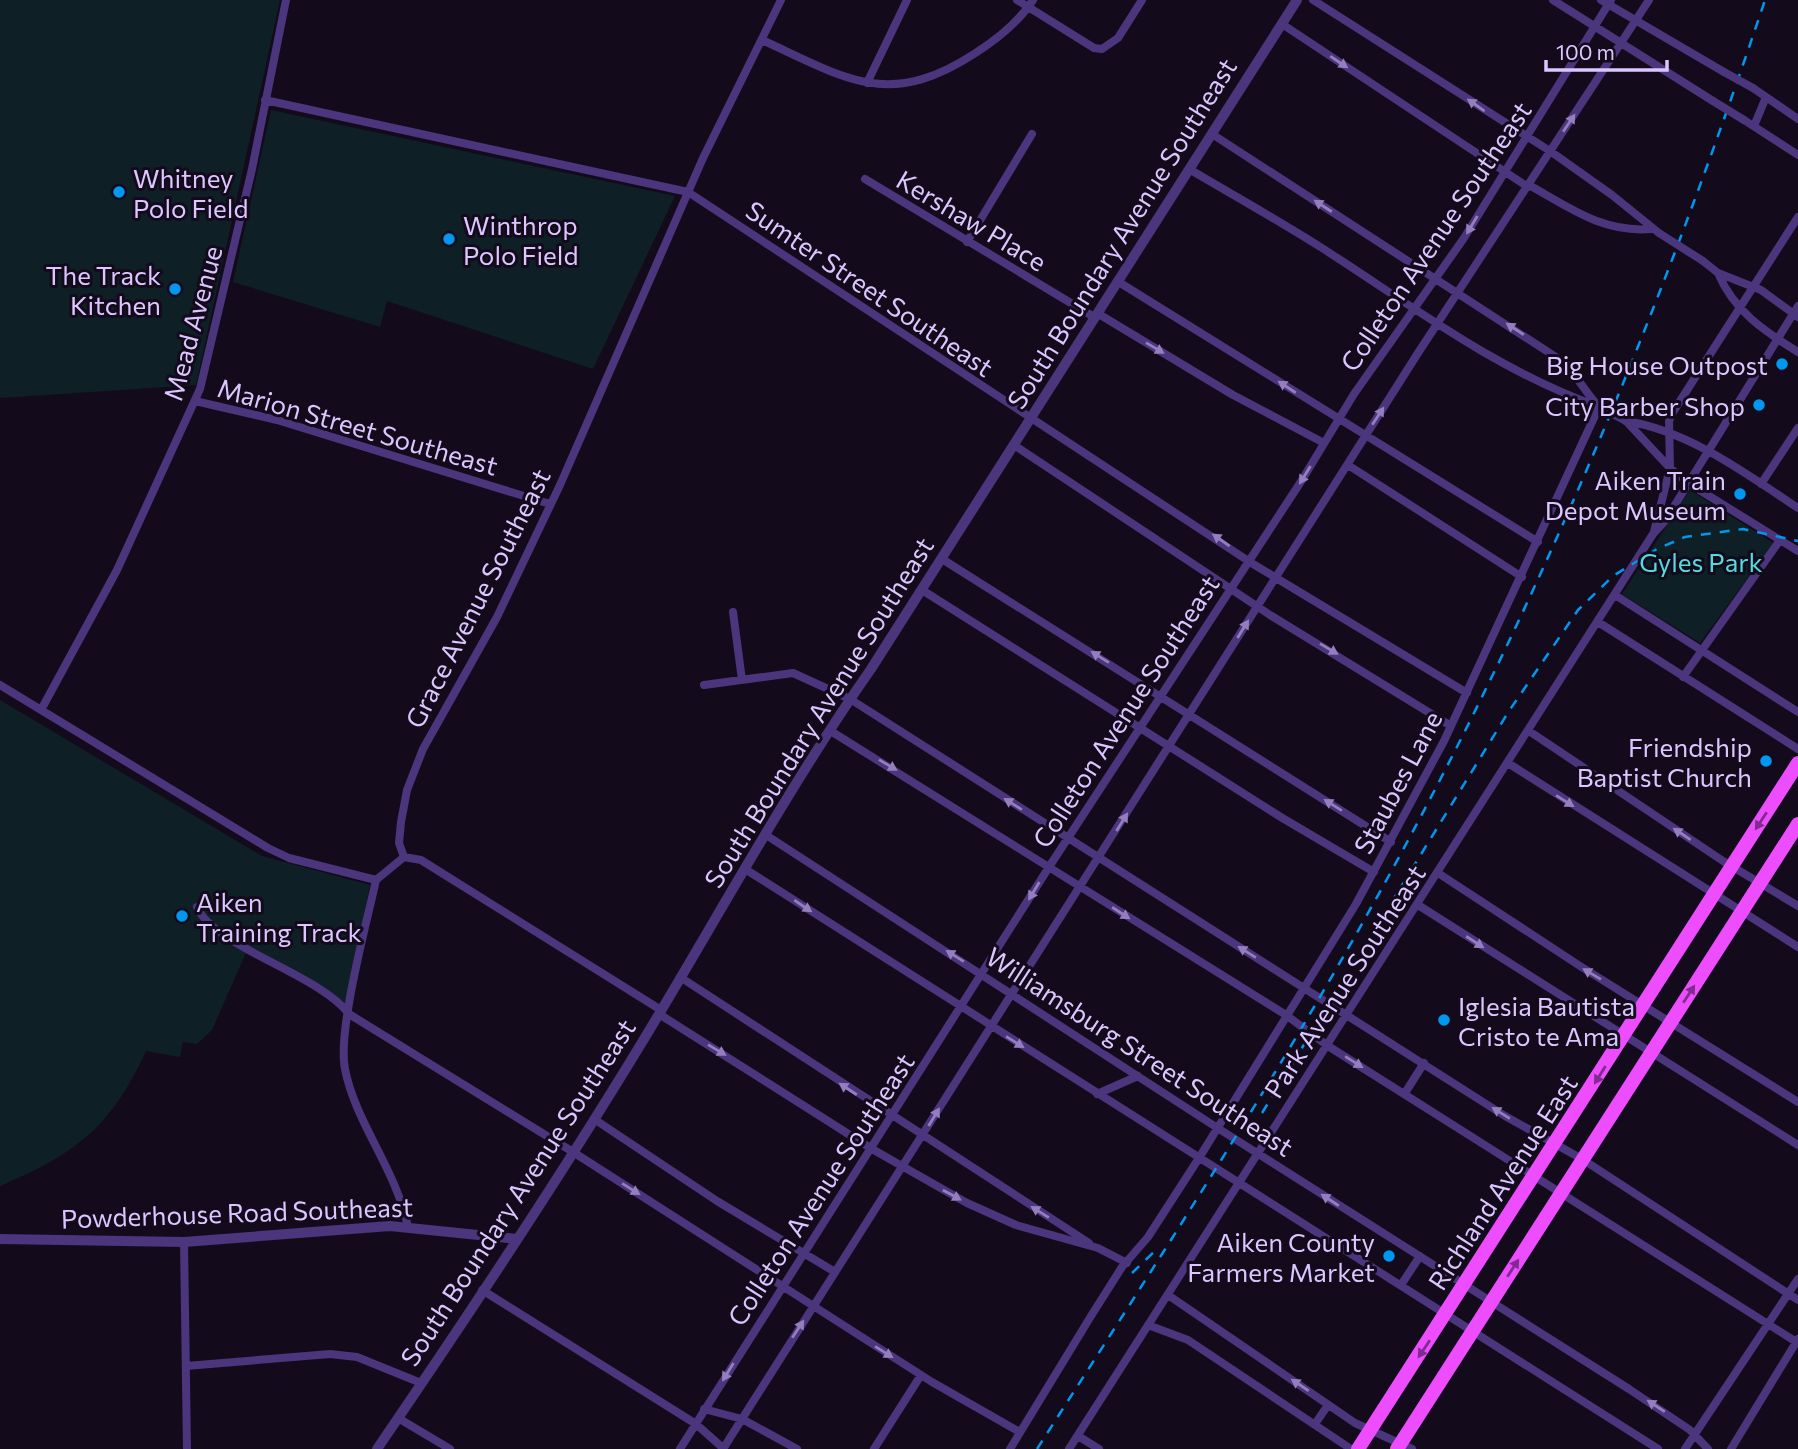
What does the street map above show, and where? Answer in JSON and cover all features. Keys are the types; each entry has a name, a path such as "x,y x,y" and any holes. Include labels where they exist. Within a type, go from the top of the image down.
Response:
{"main road":[{"name":"Richland Avenue East","path":"1358,1449 1798,763"},
{"name":"Richland Avenue East","path":"1403,1447 1582,1159 1798,824"}],"street":[{"name":"Mead Avenue","path":"41,710 117,570 195,401 207,368 286,0"},
{"name":"Grace Avenue Southeast","path":"404,857 399,843 401,822 415,768 497,617 688,192 781,0"},
{"path":"867,83 907,0"},
{"path":"1017,0 1031,4 1094,48 1106,48 1118,38 1142,0"},
{"name":"South Boundary Avenue Southeast","path":"377,1449 517,1240 594,1119 829,730 942,559 1297,0"},
{"path":"1313,0 1550,151 1612,195 1655,231 1703,261 1718,274 1739,309 1798,352"},
{"path":"1553,0 1798,155"},
{"name":"Colleton Avenue Southeast","path":"723,1449 904,1168 1366,436 1649,0"},
{"path":"1607,1 1636,21 1753,88 1798,119"},
{"name":"Colleton Avenue Southeast","path":"680,1449 1229,587 1528,138 1595,27 1607,1"},
{"path":"762,40 841,76 867,83 907,84 947,71 995,41 1031,4"},
{"path":"1282,24 1529,186 1596,223 1655,231"},
{"path":"1754,127 1766,97"},
{"name":"Sumter Street Southeast","path":"265,100 688,192 1248,560 1467,693"},
{"path":"967,242 1032,134"},
{"path":"1212,134 1562,361 1581,379 1588,395 1600,407"},
{"path":"1189,169 1320,247 1413,309 1539,385 1600,407 1626,421 1669,430 1798,508"},
{"name":"Kershaw Place","path":"865,180 1233,396 1324,443"},
{"name":"Park Avenue Southeast","path":"1653,534 1670,468 1669,430 1673,412 1798,217"},
{"path":"1718,274 1753,287 1796,312"},
{"path":"1117,281 1538,542"},
{"name":"Park Avenue Southeast","path":"1069,1449 1653,534 1665,521 1777,338 1796,312"},
{"name":"Marion Street Southeast","path":"195,401 277,420 550,504"},
{"name":"Staubes Lane","path":"1199,1158 1391,842 1467,693 1600,407"},
{"path":"1626,421 1670,468 1688,483 1798,551"},
{"path":"1761,484 1798,428"},
{"path":"1014,445 1258,607 1451,726"},
{"path":"1349,465 1522,577"},
{"path":"1684,677 1700,649 1780,540"},
{"path":"942,559 1391,842"},
{"path":"922,590 1374,872"},
{"path":"1615,595 1798,712"},
{"path":"733,612 742,680"},
{"path":"1598,622 1798,749"},
{"path":"704,685 793,673 850,699 1304,988 1582,1159 1798,1300"},
{"path":"0,685 268,848 301,861 376,880"},
{"path":"829,730 1286,1015 1328,1046 1797,1341 1731,1449"},
{"path":"1529,730 1733,866 1798,906"},
{"path":"1508,763 1716,892 1798,947"},
{"name":"Williamsburg Street Southeast","path":"766,835 1014,993 1216,1127 1639,1394 1695,1435 1708,1449"},
{"path":"408,1227 394,1178 345,1070 343,1055 376,880 404,857 421,860 904,1168 967,1203 1016,1225 1098,1248"},
{"path":"746,869 1658,1449"},
{"path":"1438,873 1798,1102"},
{"path":"1418,905 1625,1033 1694,1082 1798,1145"},
{"path":"197,907 201,917 216,931 297,976 342,1005 349,1014 573,1152 812,1307 1018,1431"},
{"path":"680,977 922,1137 1126,1263"},
{"path":"1405,1093 1424,1063"},
{"path":"1097,1094 1138,1076"},
{"path":"594,1119 718,1201 835,1272"},
{"path":"1010,1449 1018,1431 1126,1263 1148,1237 1199,1158"},
{"name":"Powderhouse Road Southeast","path":"0,1239 184,1242 355,1226 408,1227 517,1240"},
{"path":"184,1242 187,1449"},
{"path":"1401,1285 1420,1256"},
{"path":"1685,1449 1798,1279"},
{"path":"482,1290 696,1424 723,1449"},
{"path":"1168,1295 1328,1405 1403,1447"},
{"path":"1149,1325 1188,1340 1350,1449"},
{"path":"186,1366 330,1354 357,1357 421,1383"},
{"path":"874,1449 921,1375"},
{"path":"1315,1424 1328,1405"},
{"path":"704,1409 742,1419 797,1449"},
{"path":"398,1418 450,1449"},
{"path":"1078,1436 1099,1449"}],"green space":[{"name":"Whitney Polo Field","path":"0,0 280,0 196,385 0,398"},
{"name":"Winthrop Polo Field","path":"271,110 675,196 593,369 387,301 380,327 233,282"},
{"name":"Gyles Park","path":"1690,490 1773,543 1700,643 1622,594"},
{"name":"Aiken Training Track","path":"0,700 262,856 370,885 346,1006 248,948 212,1030 197,1044 183,1042 180,1057 146,1051 119,1100 88,1135 50,1162 0,1186"}],"railway":[{"path":"1037,1449 1209,1180 1292,1044 1372,906 1487,687 1540,575 1637,348 1725,117 1765,0"},
{"path":"1262,1113 1509,711 1578,610 1613,576 1657,549 1685,537 1743,529 1798,541"},
{"path":"1132,1273 1157,1249"}],"place":[{"name":"Whitney Polo Field","path":"119,192"},
{"name":"Winthrop Polo Field","path":"449,239"},
{"name":"The Track Kitchen","path":"175,289"},
{"name":"Big House Outpost","path":"1782,364"},
{"name":"City Barber Shop","path":"1759,405"},
{"name":"Aiken Train Depot Museum","path":"1740,494"},
{"name":"Friendship Baptist Church","path":"1766,761"},
{"name":"Aiken Training Track","path":"182,916"},
{"name":"Iglesia Bautista Cristo te Ama","path":"1444,1020"},
{"name":"Aiken County Farmers Market","path":"1389,1256"}]}
